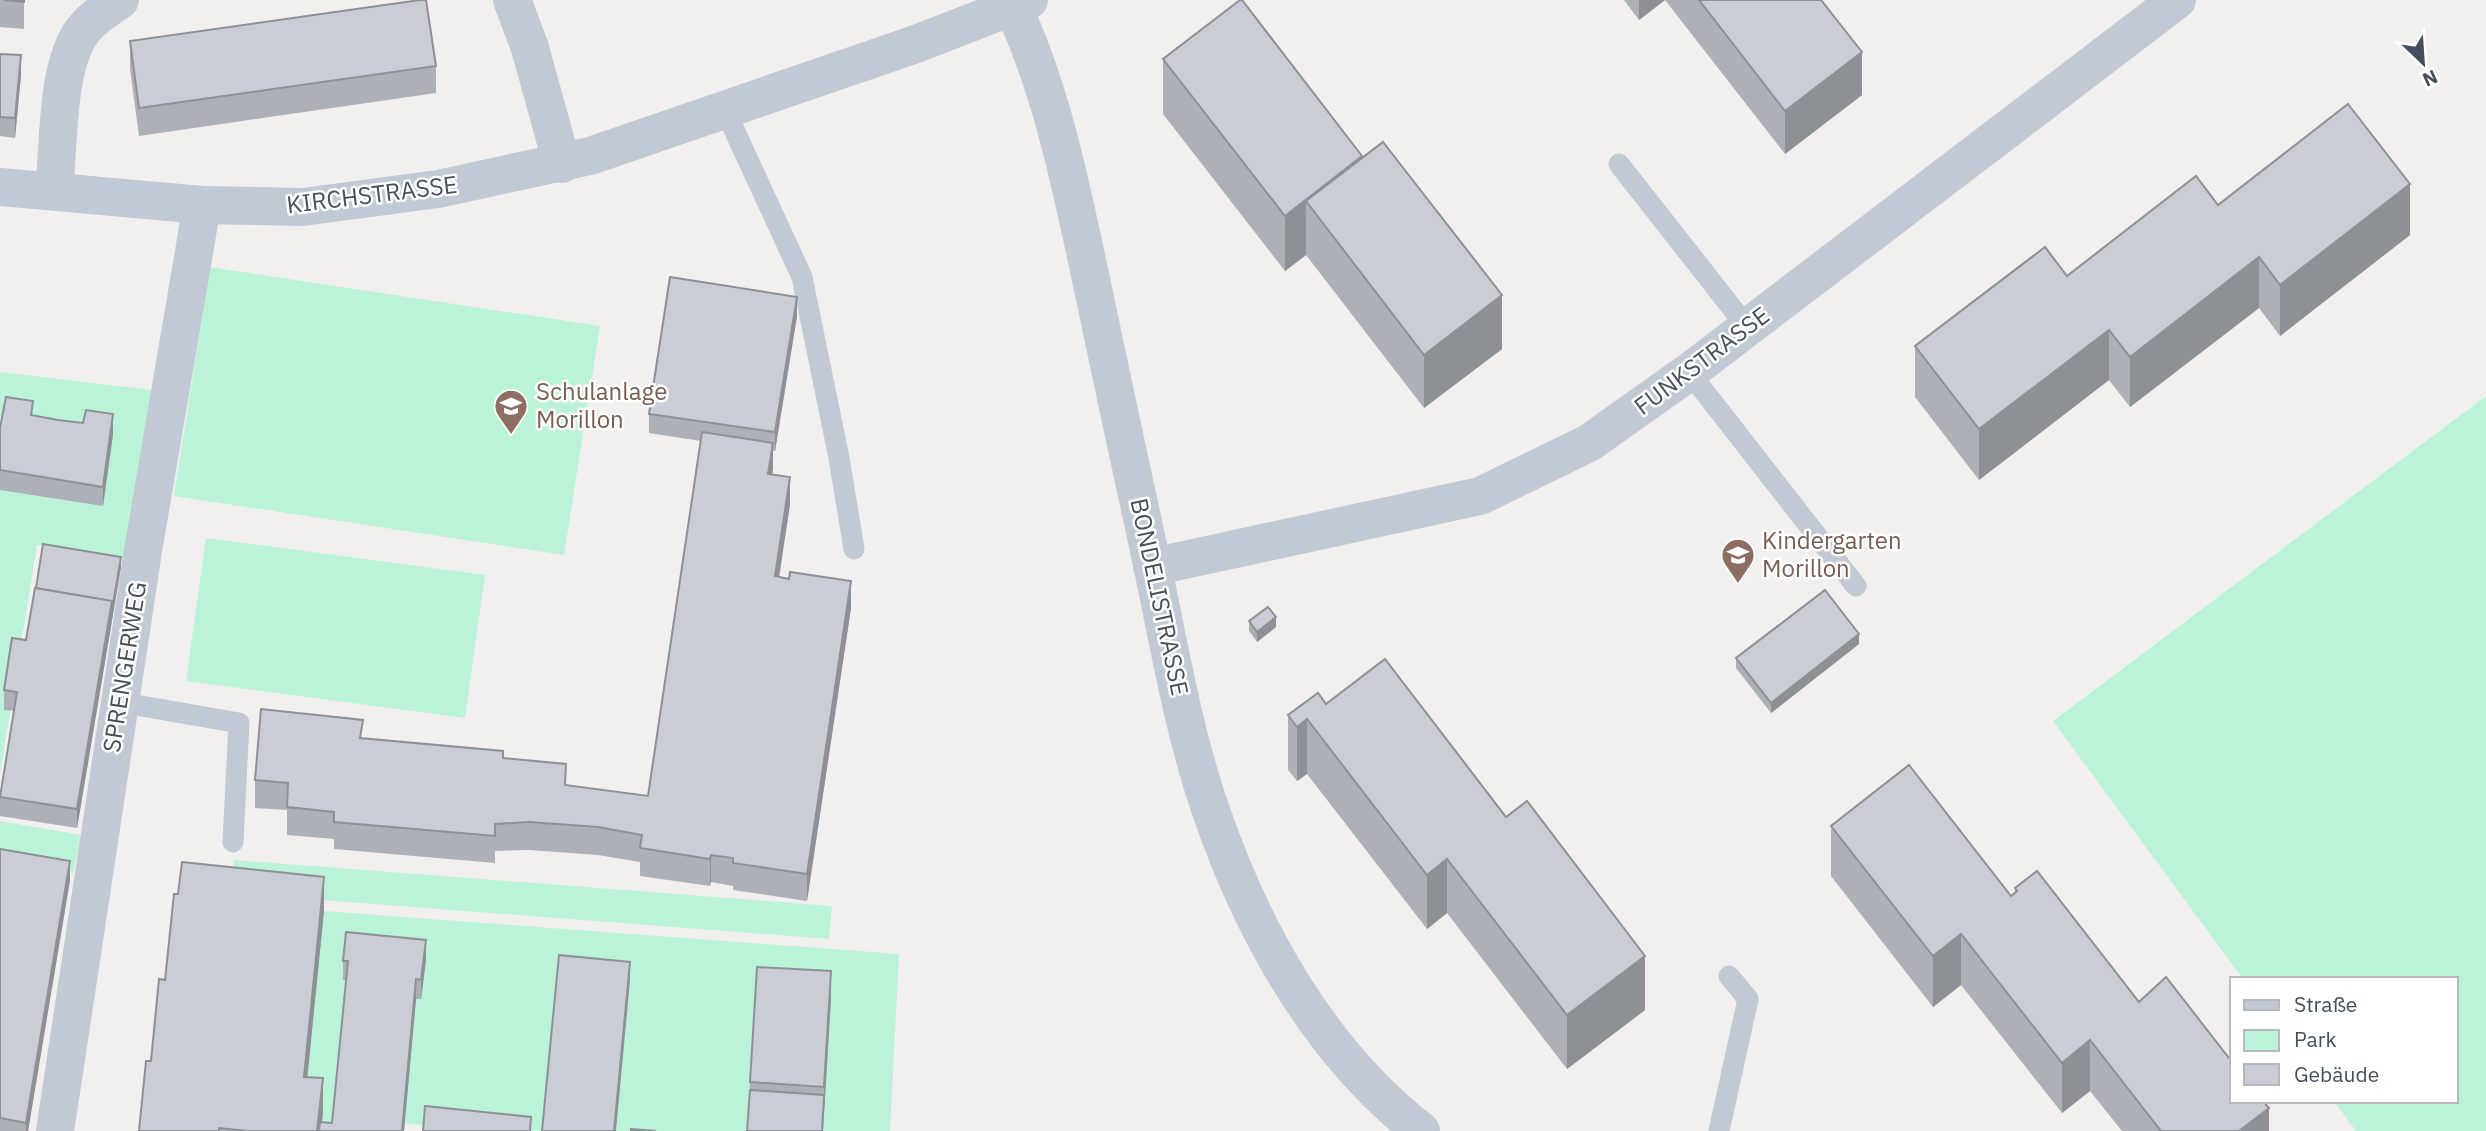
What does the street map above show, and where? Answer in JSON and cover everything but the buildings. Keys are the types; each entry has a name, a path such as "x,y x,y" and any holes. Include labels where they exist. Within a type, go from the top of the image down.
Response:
{"street":[{"path":"54,191 65,71 79,36 99,13 120,0"},
{"path":"512,0 530,48 562,164"},
{"name":"FUNKSTRASSE","path":"1152,567 1480,496 1589,443 1689,372 2177,0"},
{"name":"KIRCHSTRASSE","path":"0,187 202,205 303,207 438,189 562,164 725,110 1021,4"},
{"name":"BONDELISTRASSE","path":"1021,4 1031,48 1064,152 1189,734 1210,806 1250,906 1273,951 1325,1031 1383,1098 1421,1131"},
{"name":"SPRENGERWEG","path":"55,1131 119,702 202,205"}],"lane":[{"path":"725,110 802,276 839,458 854,549"},
{"path":"1619,164 1748,327"},
{"path":"1689,372 1856,586"},
{"path":"119,702 239,723 233,842"},
{"path":"1719,1131 1748,999 1729,976"}],"green space":[{"path":"210,267 600,326 564,555 174,496"},
{"path":"0,372 160,391 135,560 37,545 0,774"},
{"path":"2486,396 2486,1131 2356,1131 2335,1103 2458,1103 2458,977 2242,977 2053,721"},
{"path":"206,538 485,575 465,718 186,681"},
{"path":"0,821 81,835 73,873 0,863"},
{"path":"234,860 832,906 829,939 231,893"},
{"path":"324,911 899,954 890,1131 823,1131 831,999 748,1131 616,1131 630,981 543,1131 480,1131 403,1123 416,999 421,999 346,952 343,979 348,980 333,1131 304,1111"}],"place":[{"name":"Schulanlage Morillon","path":"511,436"},
{"name":"Kindergarten Morillon","path":"1738,585"}]}
